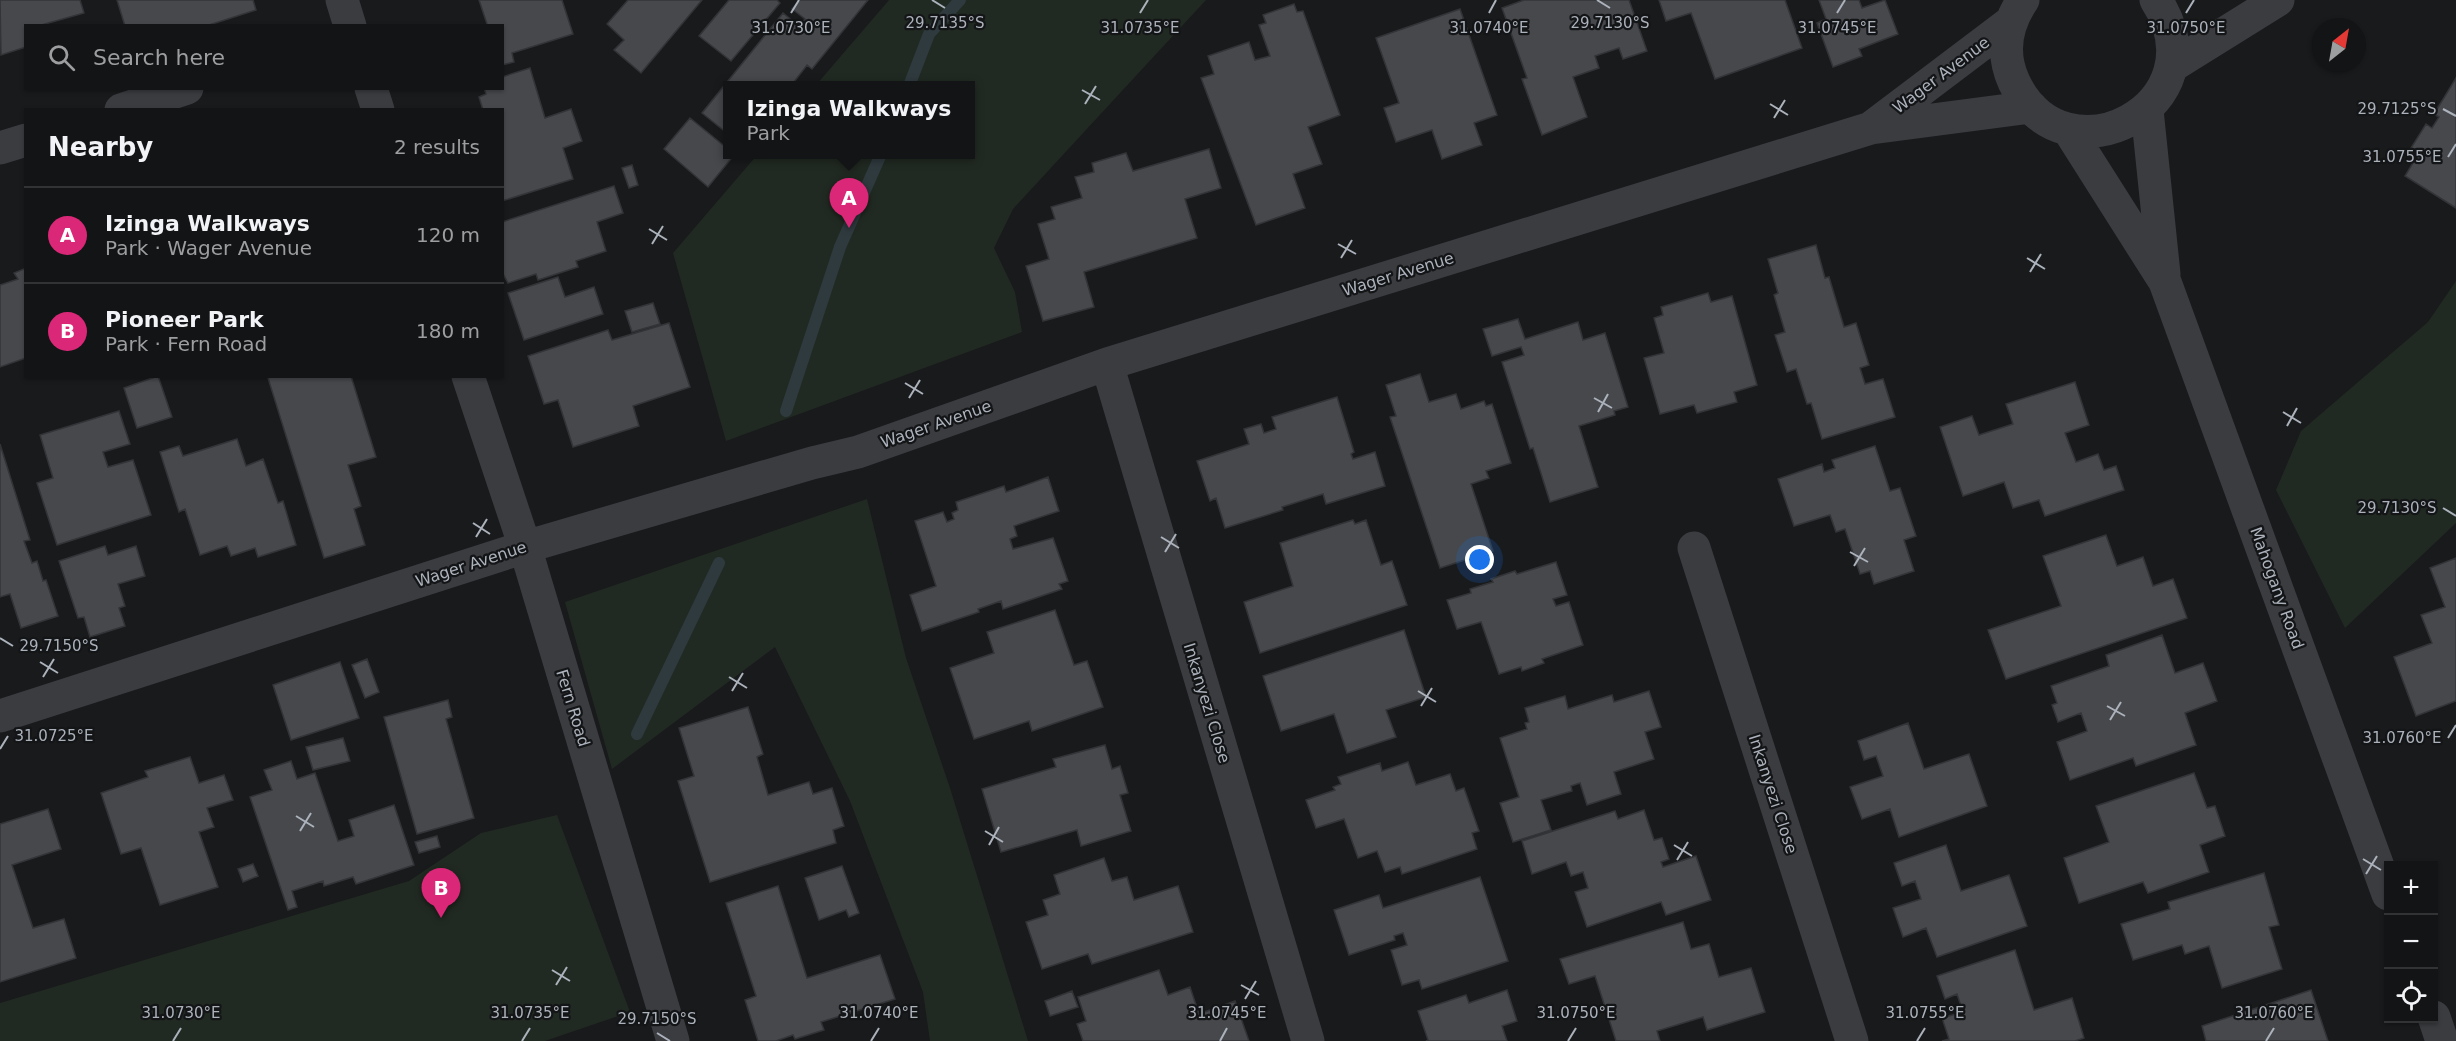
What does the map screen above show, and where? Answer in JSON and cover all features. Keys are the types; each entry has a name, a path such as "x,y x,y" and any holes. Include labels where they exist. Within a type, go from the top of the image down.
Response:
{"street":[{"path":"342,0 349,24"},
{"path":"2017,11 2006,43 2009,71 2021,97 2042,118 2068,129 2096,132 2124,125 2146,110 2163,90 2172,66 2173,39 2165,14 2157,0"},
{"path":"2172,66 2278,0"},
{"name":"Wager Avenue","path":"1871,128 2017,11"},
{"path":"127,108 181,90"},
{"path":"372,90 377,108"},
{"name":"Wager Avenue","path":"0,716 525,547 858,452 1107,364 1871,128 2031,107"},
{"name":"Mahogany Road","path":"2146,110 2165,282"},
{"name":"Mahogany Road","path":"2068,129 2165,282 2384,883"},
{"path":"0,148 24,141"},
{"name":"Inkanyezi Close","path":"1107,364 1308,1041"},
{"name":"Fern Road","path":"469,378 525,547 673,1041"},
{"name":"Inkanyezi Close","path":"1694,548 1852,1041"},
{"path":"2435,1023 2442,1041"}],"shaded area":[{"path":"889,0 1206,0 1013,209 994,248 1015,292 1022,332 726,441 673,253 754,159 975,159 975,81 819,81"},
{"path":"2456,281 2456,523 2345,628 2276,490 2301,431 2428,322"},
{"path":"867,499 906,658 950,788 1028,1041 930,1041 923,992 850,801 775,647 612,769 565,602"},
{"path":"557,815 630,1012 545,1041 0,1041 0,1003 409,881 481,833"}],"building":[{"path":"0,0 80,0 84,13 45,24 24,24 24,48 1,55"},
{"path":"117,0 253,0 256,10 212,24 124,24"},
{"path":"479,0 562,0 573,34 512,53 514,62 504,64 504,24 487,24"},
{"path":"628,0 702,0 641,73 614,50 624,40 607,24"},
{"path":"729,0 777,0 780,3 731,61 699,36"},
{"path":"800,0 868,0 812,69 807,65 795,81 728,81 783,13 799,26 805,19 792,9"},
{"path":"1524,0 1629,0 1647,51 1623,59 1619,48 1595,56 1599,68 1573,77 1587,117 1542,135 1522,79 1527,78 1502,8"},
{"path":"1659,0 1785,0 1802,48 1715,79 1691,13 1666,21"},
{"path":"1819,0 1859,0 1862,8 1885,0 1898,34 1859,49 1862,56 1833,67 1817,23 1826,19"},
{"path":"1294,4 1297,12 1303,11 1340,115 1308,127 1322,164 1293,174 1305,208 1256,225 1201,78 1214,74 1208,56 1249,42 1255,60 1270,56 1259,25 1266,23 1263,15"},
{"path":"1460,9 1497,115 1474,123 1482,145 1442,159 1432,130 1396,142 1384,108 1399,103 1376,38"},
{"path":"530,68 545,118 571,109 582,141 563,148 573,179 504,200 504,108 482,108 479,97 486,94 485,90 504,90 504,76"},
{"path":"2456,78 2456,208 2405,176 2419,153 2411,148 2426,124 2432,128 2439,117 2434,114"},
{"path":"723,87 723,130 702,113"},
{"path":"690,118 723,145 723,159 731,159 708,187 664,149"},
{"path":"1209,149 1221,188 1185,199 1197,238 1084,272 1094,307 1043,321 1026,266 1049,259 1038,224 1055,219 1051,207 1082,198 1075,177 1094,172 1092,163 1126,153 1133,171"},
{"path":"632,165 638,185 629,188 622,168"},
{"path":"614,186 623,213 597,222 606,251 576,261 578,267 538,280 536,274 508,283 504,276 504,221"},
{"path":"1816,245 1825,278 1829,277 1844,327 1856,323 1869,365 1860,368 1865,384 1883,379 1895,417 1822,439 1811,403 1807,404 1796,369 1787,372 1775,335 1785,332 1774,295 1778,293 1768,259"},
{"path":"24,269 24,359 0,367 0,285 18,279 14,273"},
{"path":"558,277 565,297 594,287 603,314 524,340 508,293"},
{"path":"1708,293 1711,302 1732,296 1757,385 1734,392 1737,402 1697,413 1694,405 1660,414 1644,358 1664,353 1654,318 1663,315 1661,307"},
{"path":"653,303 660,324 632,332 625,311"},
{"path":"1518,319 1525,339 1578,322 1583,340 1605,333 1628,407 1614,411 1615,415 1579,426 1598,487 1550,502 1502,362 1524,355 1521,347 1492,356 1483,329"},
{"path":"669,323 690,387 633,406 639,426 573,447 558,400 544,404 528,356 608,330 612,340"},
{"path":"1420,374 1429,402 1456,394 1461,409 1484,401 1486,406 1492,404 1511,463 1486,471 1489,478 1471,484 1493,551 1440,568 1390,417 1396,416 1386,385"},
{"path":"159,378 172,417 137,428 124,388"},
{"path":"268,378 352,378 376,457 348,465 361,506 354,509 365,545 324,558"},
{"path":"2075,382 2089,425 2065,433 2076,462 2098,454 2104,470 2116,466 2124,490 2045,516 2039,500 2013,508 2004,482 1963,496 1940,427 1972,416 1979,435 2013,424 2006,404"},
{"path":"1337,397 1354,452 1351,454 1353,459 1375,452 1385,486 1326,504 1323,494 1282,507 1283,510 1225,528 1216,498 1210,501 1197,461 1249,444 1244,429 1261,424 1264,433 1276,429 1272,417"},
{"path":"119,411 130,444 103,452 108,467 133,460 151,515 57,545 37,483 53,478 40,435"},
{"path":"237,439 246,466 263,459 278,503 283,501 296,545 258,557 255,548 231,556 227,546 200,555 185,509 179,512 160,452 179,446 183,456"},
{"path":"0,444 30,540 24,541 32,563 37,561 43,581 46,580 58,616 21,628 10,594 0,597"},
{"path":"1875,446 1890,491 1900,488 1916,536 1904,540 1914,571 1874,584 1870,571 1860,574 1845,529 1836,532 1830,515 1794,526 1778,479 1822,464 1824,472 1835,468 1832,460"},
{"path":"1048,477 1059,511 1014,526 1017,536 1010,539 1013,549 1053,538 1068,581 1059,584 1062,589 1003,609 1001,601 978,609 979,612 922,631 910,595 936,586 915,521 943,512 947,522 954,519 952,513 958,510 956,502 1004,486 1006,492"},
{"path":"1353,520 1355,524 1366,520 1381,565 1392,561 1407,605 1260,653 1244,602 1293,586 1280,543"},
{"path":"2106,535 2117,566 2143,557 2153,586 2173,579 2187,618 2006,679 1988,630 2061,606 2043,556"},
{"path":"105,546 108,555 136,546 145,576 118,584 125,606 119,608 125,626 90,637 84,617 78,618 59,561"},
{"path":"2456,558 2456,701 2416,716 2394,657 2432,643 2421,615 2445,607 2430,568"},
{"path":"1556,562 1567,595 1553,599 1556,606 1569,602 1583,645 1542,659 1544,663 1522,671 1521,667 1499,674 1481,622 1457,629 1447,600 1471,593 1470,589 1493,582 1491,579"},
{"path":"1055,610 1074,665 1087,661 1103,707 1032,731 1029,721 974,739 950,668 994,653 987,632"},
{"path":"1404,630 1426,697 1386,710 1396,737 1347,753 1334,714 1281,731 1263,676"},
{"path":"2162,635 2175,673 2203,663 2217,701 2185,713 2196,745 2136,766 2133,758 2070,780 2057,742 2087,731 2081,713 2058,722 2052,705 2057,703 2051,686 2109,666 2106,655"},
{"path":"367,659 379,692 365,698 352,665"},
{"path":"340,662 359,718 291,740 273,685"},
{"path":"1649,691 1661,727 1645,732 1654,759 1614,772 1621,794 1587,805 1580,783 1571,786 1572,791 1541,800 1551,830 1513,842 1500,803 1519,797 1500,738 1527,729 1525,723 1529,722 1525,708 1565,696 1568,709 1612,695 1614,702"},
{"path":"448,700 452,717 446,719 474,818 417,834 384,717"},
{"path":"748,707 763,754 757,757 768,795 809,782 813,794 832,788 844,826 833,830 836,843 710,882 678,781 694,776 679,728"},
{"path":"1908,723 1924,769 1969,754 1987,806 1899,837 1890,809 1862,819 1850,787 1883,776 1876,756 1864,760 1858,741"},
{"path":"343,738 350,761 313,770 306,747"},
{"path":"1105,745 1112,769 1120,766 1128,793 1120,795 1131,831 1081,846 1077,830 1001,852 982,789 1056,767 1053,759"},
{"path":"190,757 199,783 224,775 233,800 207,808 214,827 199,832 218,887 160,905 141,848 121,854 101,793 148,777 145,771"},
{"path":"291,761 297,779 315,773 338,841 354,836 349,820 394,805 414,865 356,884 353,877 324,886 323,881 292,891 297,907 288,910 250,797 272,790 264,770"},
{"path":"1408,762 1416,785 1450,774 1456,791 1464,788 1479,831 1472,833 1477,849 1402,874 1400,867 1385,872 1377,851 1358,858 1344,819 1316,828 1306,800 1335,790 1333,787 1341,784 1338,777 1380,763 1382,771"},
{"path":"2194,773 2207,808 2215,806 2225,836 2200,845 2209,872 2148,893 2143,882 2079,903 2064,858 2109,842 2096,806"},
{"path":"48,809 61,849 12,865 33,928 64,919 76,958 0,982 0,824"},
{"path":"1644,810 1654,840 1662,838 1669,859 1661,862 1663,867 1696,856 1711,900 1666,915 1661,902 1587,927 1575,892 1588,888 1583,872 1571,876 1566,862 1532,874 1522,841 1615,811 1618,819"},
{"path":"437,836 440,847 419,853 415,842"},
{"path":"1946,845 1961,891 2009,875 2027,926 1937,957 1926,928 1903,937 1893,908 1921,899 1915,881 1902,886 1894,863"},
{"path":"1104,858 1112,881 1127,877 1134,900 1178,886 1193,932 1092,964 1088,954 1042,969 1026,922 1048,915 1043,900 1060,894 1054,875"},
{"path":"253,864 258,876 243,882 238,869"},
{"path":"842,866 859,913 849,917 846,910 819,920 805,878"},
{"path":"2264,873 2279,925 2269,927 2282,969 2222,988 2209,946 2185,954 2182,945 2133,960 2121,924 2170,909 2168,902"},
{"path":"1480,877 1508,961 1422,989 1419,980 1402,985 1391,950 1407,945 1403,933 1394,936 1395,940 1349,955 1334,910 1379,895 1383,908"},
{"path":"778,886 807,978 880,955 895,999 821,1022 824,1030 795,1039 793,1035 776,1041 758,1041 745,1000 756,996 726,903"},
{"path":"1683,922 1691,949 1709,944 1719,977 1751,968 1765,1012 1707,1030 1703,1017 1657,1031 1660,1041 1616,1041 1595,976 1569,984 1560,959"},
{"path":"2015,950 2034,1010 2072,998 2084,1038 2075,1041 1942,1041 1949,1039 1942,1018 1963,1012 1957,994 1945,999 1937,976"},
{"path":"1159,970 1168,995 1190,987 1199,1014 1235,1001 1249,1041 1083,1041 1077,1024 1086,1021 1078,997"},
{"path":"1507,990 1517,1021 1502,1026 1507,1041 1426,1041 1428,1040 1418,1011 1466,995 1469,1003"},
{"path":"2311,990 2328,1041 2206,1041 2202,1026"},
{"path":"1072,991 1078,1007 1050,1016 1045,1001"}],"waterway":[{"path":"911,81 929,34 960,0"},
{"path":"786,411 840,247 879,159"},
{"path":"637,734 719,563"}],"place":[{"name":"Izinga Walkways","path":"849,228"},
{"name":"Pioneer Park","path":"441,918"}]}
